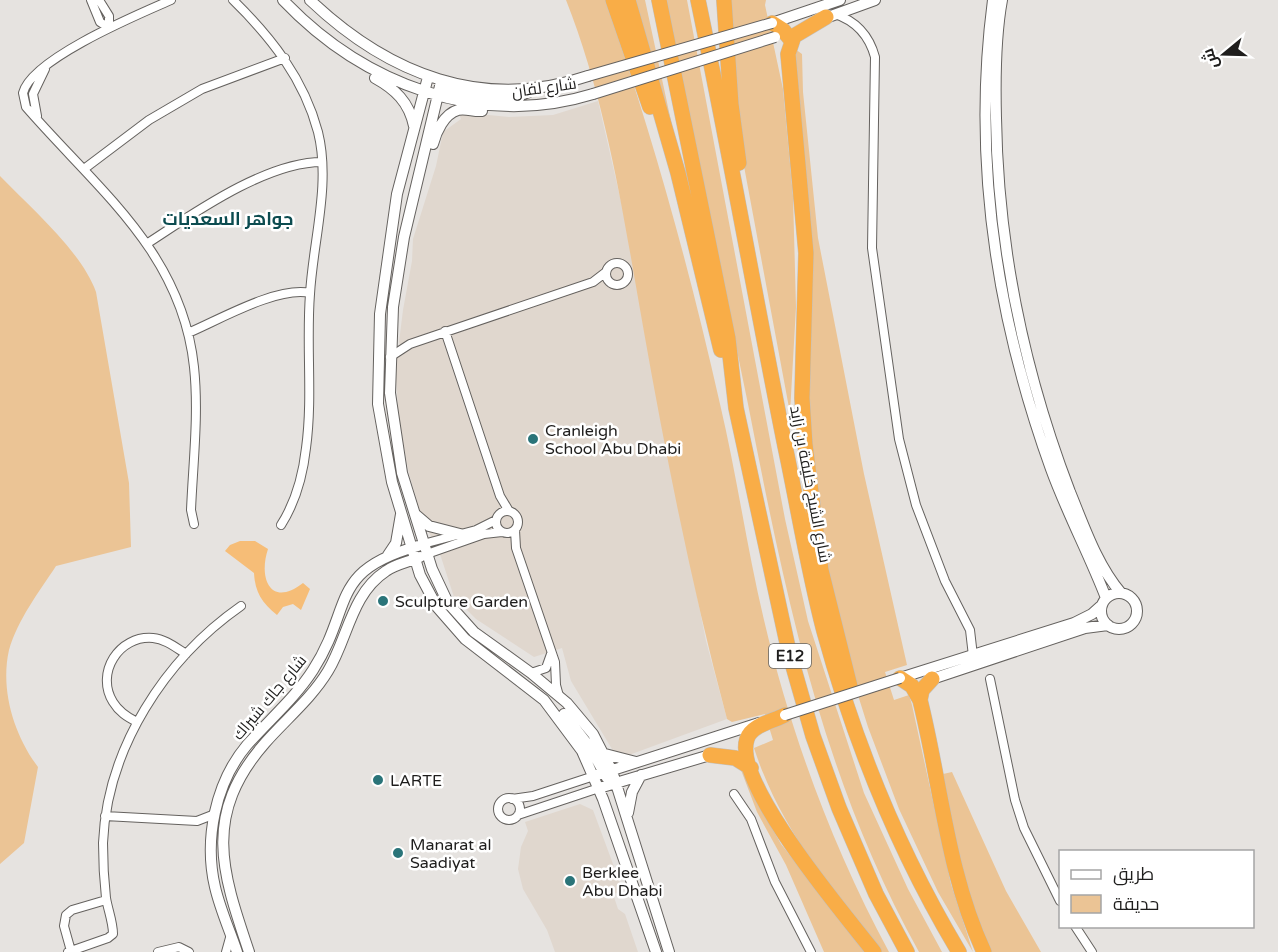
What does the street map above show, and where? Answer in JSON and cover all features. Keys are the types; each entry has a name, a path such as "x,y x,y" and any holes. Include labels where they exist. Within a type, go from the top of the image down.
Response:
{"highway":[{"path":"613,0 694,238"},
{"path":"628,0 660,105 736,408"},
{"name":"E12","path":"659,0 728,338 736,408 789,652 813,736 850,837 907,952"},
{"name":"شارع الشيخ خليفة بن زايد","path":"698,0 816,598 855,729 895,832 958,952"},
{"path":"724,0 733,123 766,302 768,362"},
{"path":"831,16 798,33 781,33 788,54 802,196 806,270 802,398 805,444 818,552 829,608 850,685 855,729"},
{"path":"900,678 912,686 920,700 934,759 954,867 968,914 984,952"},
{"path":"920,700 922,690 932,679"},
{"path":"785,715 751,731 747,739 746,751 751,768 788,842 874,952"},
{"path":"710,755 735,758 751,768"}],"street":[{"path":"91,0 100,22 109,28"},
{"path":"99,0 109,16 109,28"},
{"path":"171,0 109,28 46,66 33,94 39,123 148,243 176,295 188,333 194,367 196,405 191,510 194,524"},
{"path":"233,0 257,24 285,58 306,99 318,132 322,162 310,293 306,450 290,510 280,525"},
{"name":"شارع لفان","path":"283,0 309,26 343,53 362,64 494,106 548,104 593,94 781,33"},
{"name":"شارع لفان","path":"310,0 365,44 426,85"},
{"path":"781,33 840,0"},
{"path":"831,16 875,0"},
{"path":"993,0 986,70 986,141 993,231 1002,291 1019,367 1042,443 1104,602 1101,614 1108,625"},
{"path":"932,679 1085,628 1108,625 1124,629 1136,618 1135,602 1121,593 1102,566 1064,474 1036,390 1019,324 1005,248 997,159 996,78 1002,0"},
{"path":"831,16 849,20 862,30 875,57 872,248 899,439 916,505 942,574 969,630 973,656"},
{"name":"شارع لفان","path":"440,89 535,88 781,33"},
{"path":"343,53 359,57 426,85 394,211 380,314 377,384 387,458 401,511 419,551 455,612 474,632 531,673 559,697 585,723 605,754 604,774 599,788 656,952"},
{"path":"84,170 148,120 202,89 285,58"},
{"path":"362,64 371,75 396,91 409,111 414,126"},
{"path":"419,551 413,510 402,473 394,431 391,334 402,245 440,89"},
{"path":"423,162 430,152 439,127 453,112 482,111 494,106"},
{"path":"148,243 231,191 308,162 322,162"},
{"path":"390,357 410,344 445,331 593,282 610,266 618,263 627,269 626,281 620,285 593,282"},
{"path":"606,272 613,284"},
{"path":"188,333 270,298 300,291 310,293"},
{"path":"445,331 500,496 518,520 515,530 516,548 552,654 559,697"},
{"path":"391,334 399,341 410,344"},
{"path":"387,458 396,475 432,599 455,629 557,708 576,728 604,774 616,783 669,952"},
{"path":"500,496 497,518 503,533 516,548"},
{"path":"413,510 419,520 429,526 460,534"},
{"path":"388,555 397,539 401,511"},
{"name":"شارع جاك شيراك","path":"249,952 225,877 223,843 229,808 237,786 251,761 311,694 328,670 364,592 375,579 419,551 481,528 509,511"},
{"name":"شارع جاك شيراك","path":"237,952 215,888 212,838 215,814 222,790 236,761 302,686 320,659 350,587 363,570 388,555 419,551 484,534 515,530"},
{"path":"710,755 599,788 507,820 498,811 502,801 533,796 604,774 1074,623 1092,614 1104,602 1121,593"},
{"path":"106,900 72,910 66,915 64,926 70,951 112,935 104,872 105,816 118,768 137,722 168,675 186,654 212,628 242,606"},
{"path":"137,722 123,714 110,698 107,677 113,657 128,644 146,638 165,641 186,654"},
{"path":"531,673 546,668 552,654"},
{"path":"990,679 1015,800 1024,828 1059,899"},
{"path":"605,754 639,762"},
{"path":"628,820 630,799 641,775"},
{"path":"734,794 751,819 775,882 811,952"},
{"path":"512,799 520,807 518,815"},
{"path":"105,816 197,822 215,814"},
{"path":"197,822 212,838"},
{"path":"1076,928 1092,952"},
{"path":"226,952 231,934"},
{"path":"158,952 179,947 189,952"}],"shaded area":[{"name":"Cranleigh School Abu Dhabi","path":"598,101 628,232 644,329 706,641 727,719 618,759 571,681 562,648 534,657 476,619 454,597 441,557 422,518 409,474 399,421 395,365 395,359 402,350 399,342 412,261 413,239 436,166 443,132 461,119 458,112 509,117 553,115"},
{"path":"240,541 255,541 268,549 265,560 266,580 275,591 292,590 303,583 310,589 301,610 293,604 283,607 277,615 267,606 260,597 254,573 225,551 230,545"},
{"name":"Berklee Abu Dhabi","path":"580,804 593,810 623,891 613,894 618,909 625,914 638,952 555,952 547,930 523,889 518,869 521,847 528,831 525,822"}],"green space":[{"path":"566,0 605,0 622,50 654,150 696,302 726,431 758,593 787,706 832,832 889,952 879,952 842,904 808,855 777,804 754,748 773,740 765,714 732,722 727,719 671,478 604,122 581,40"},
{"path":"631,0 645,0 677,149"},
{"path":"666,0 687,0 785,519 808,621 864,793 908,889 942,952 919,952 885,886 832,753 811,685 777,547"},
{"path":"725,0 766,0 765,5 783,89 793,196 796,307 790,413 738,134"},
{"path":"795,49 802,54 803,92 818,238 864,474 907,665 885,672 894,700 909,695 951,884 973,952 938,892 899,809 868,727 834,619 813,482"},
{"path":"0,176 67,246 79,261 96,292 129,483 131,547 56,566 30,606 13,639 9,650 6,681 11,712 22,741 38,767 24,843 0,864"},
{"path":"741,770 745,771 760,807 781,844 866,952 824,952 786,865 757,812"},
{"path":"952,772 1006,891 1041,952 990,952 960,869 943,774"}],"place":[{"name":"Cranleigh School Abu Dhabi","path":"533,439"},
{"name":"Sculpture Garden","path":"383,601"},
{"name":"LARTE","path":"378,780"},
{"name":"Manarat al Saadiyat","path":"398,853"},
{"name":"Berklee Abu Dhabi","path":"570,881"}],"district":[{"name":"جواهر السعديات","path":"228,219"}]}
